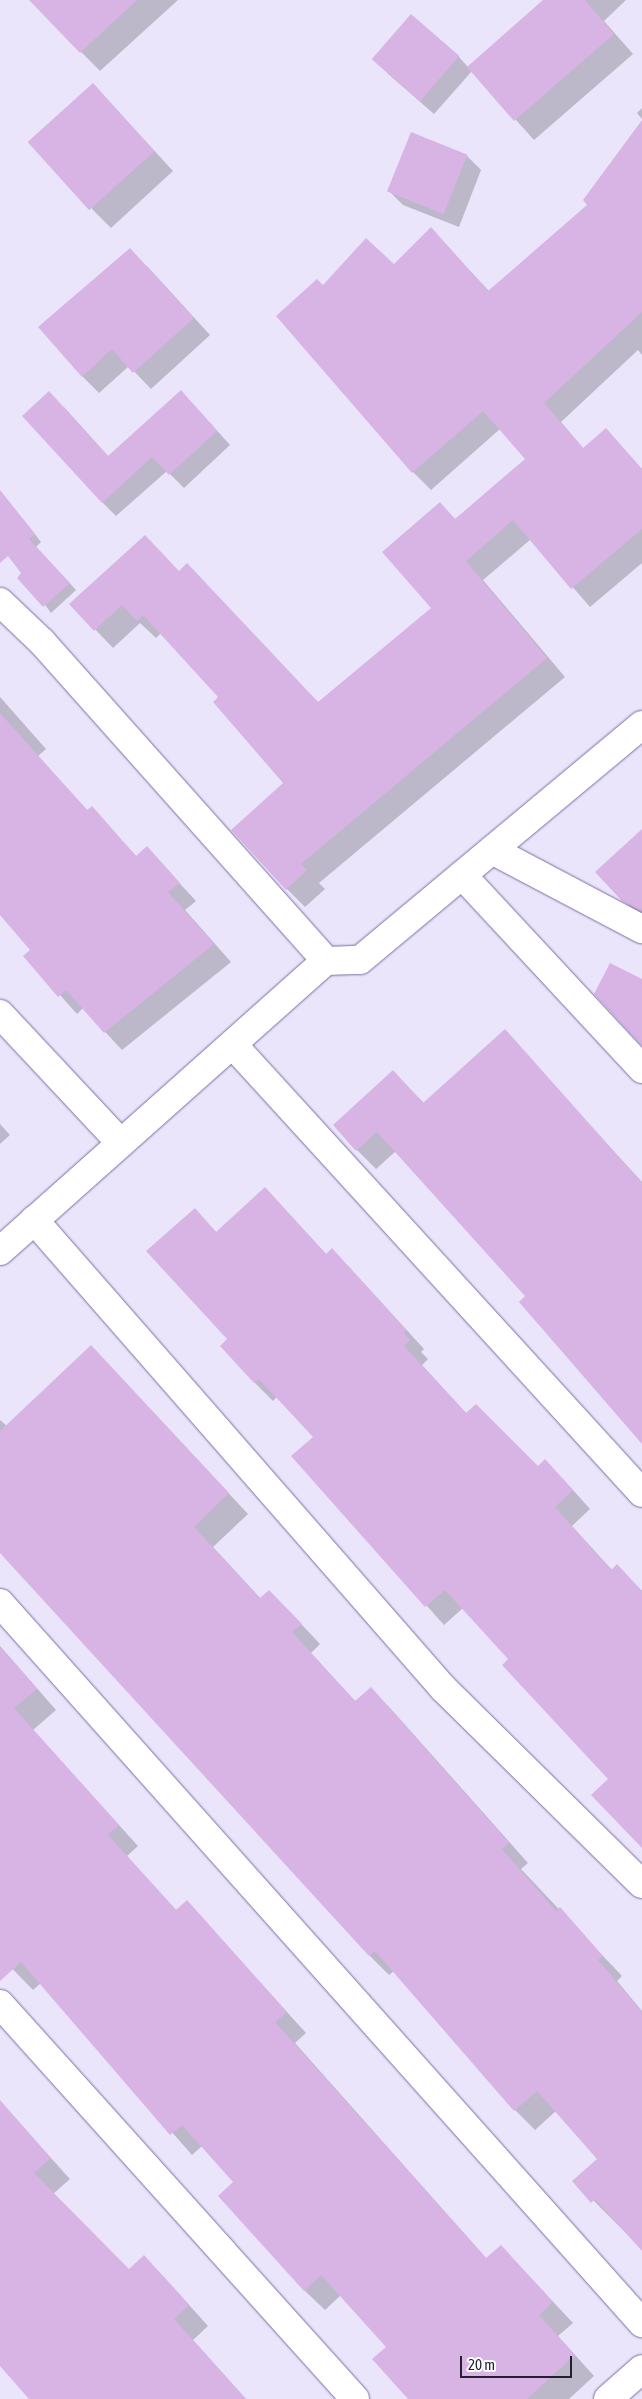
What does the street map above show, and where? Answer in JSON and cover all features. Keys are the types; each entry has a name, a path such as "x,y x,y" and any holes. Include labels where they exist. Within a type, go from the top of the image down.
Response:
{"street":[{"path":"0,602 42,642 326,961"},
{"path":"0,1251 119,1141 234,1046 326,961 360,960 642,725"},
{"path":"492,850 642,929"},
{"path":"462,875 642,1069"},
{"path":"0,1014 119,1141"},
{"path":"234,1046 642,1493"},
{"path":"34,1220 443,1688 642,1884"},
{"path":"0,1603 642,2323"},
{"path":"0,2004 355,2399"},
{"path":"608,2399 642,2369"}],"building":[{"path":"29,0 137,0 80,53"},
{"path":"543,0 585,0 614,34 514,121 467,67"},
{"path":"411,14 459,56 420,101 372,59"},
{"path":"93,83 155,151 89,210 28,142"},
{"path":"642,120 642,312 544,403 583,448 606,428 642,469 642,529 571,589 513,520 466,561 547,658 301,864 307,870 286,890 231,830 283,783 213,702 218,697 143,615 137,621 122,605 94,631 69,604 145,535 179,571 187,563 318,702 431,608 382,552 440,502 455,519 525,459 483,411 412,473 276,316 317,279 323,285 366,238 394,264 431,227 488,291 587,205 583,200"},
{"path":"411,132 468,155 444,214 387,191"},
{"path":"130,248 194,318 133,373 112,349 82,377 38,327"},
{"path":"181,390 217,431 169,475 152,457 102,503 22,416 49,391 108,456"},
{"path":"0,490 35,534 29,539 70,583 43,607 17,578 21,573 8,556 0,563"},
{"path":"0,713 87,810 92,806 136,856 147,846 180,883 168,892 214,944 104,1033 66,990 58,997 23,956 30,950 0,915"},
{"path":"642,829 642,911 622,901 595,872"},
{"path":"610,963 642,979 642,1046 594,994"},
{"path":"505,1029 642,1183 642,1444 519,1302 525,1296 377,1132 356,1151 333,1125 393,1070 423,1103"},
{"path":"265,1187 326,1254 332,1248 406,1330 404,1333 410,1340 404,1346 466,1413 476,1404 538,1466 545,1459 573,1490 555,1507 611,1570 617,1564 642,1591 642,1848 591,1795 608,1779 502,1665 508,1659 445,1590 425,1607 291,1456 313,1437 259,1379 254,1383 220,1346 227,1339 146,1251 195,1208 216,1232"},
{"path":"91,1345 229,1493 194,1527 260,1598 269,1590 302,1624 292,1632 355,1701 371,1687 509,1843 502,1849 556,1911 560,1907 603,1956 598,1960 642,2012 642,2251 595,2199 591,2203 572,2181 597,2159 537,2091 514,2111 375,1951 369,1956 0,1553 0,1431"},
{"path":"0,1647 37,1689 14,1708 119,1825 108,1835 176,1910 187,1900 287,2012 275,2022 486,2258 501,2245 553,2302 539,2315 575,2355 527,2399 408,2399 372,2359 386,2347 321,2275 304,2291 218,2196 233,2182 182,2125 170,2135 21,1962 0,1981"},
{"path":"0,2100 51,2158 34,2173 129,2269 144,2255 189,2305 174,2319 246,2399 29,2399 0,2366"}]}
